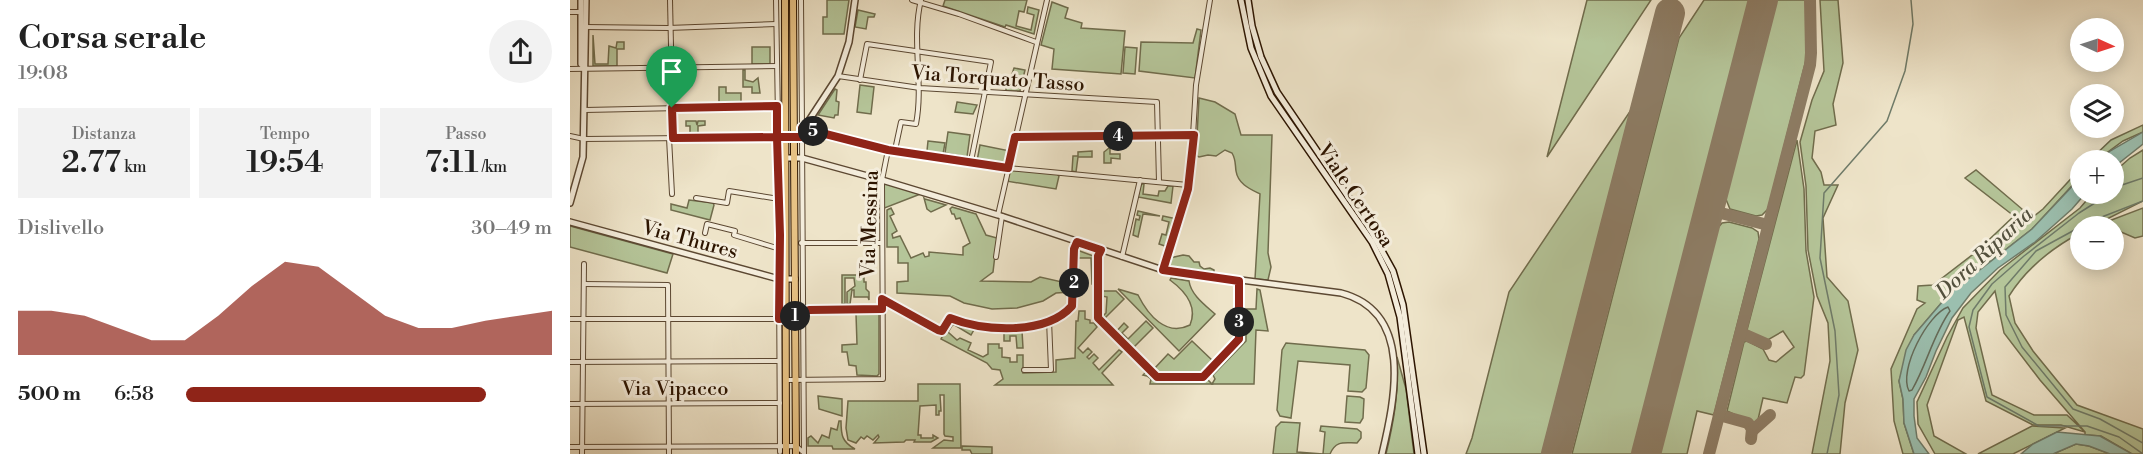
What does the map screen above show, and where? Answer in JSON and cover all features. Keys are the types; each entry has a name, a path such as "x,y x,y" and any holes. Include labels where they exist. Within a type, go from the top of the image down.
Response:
{"main road":[{"path":"785,0 786,137 782,158 788,318 795,380 796,454"},
{"path":"783,453 788,318 795,279 793,0"}],"street":[{"path":"583,27 581,12 584,0"},
{"path":"570,203 583,157 585,68 581,64 584,0"},
{"path":"670,0 672,194"},
{"path":"776,0 777,137 782,158 779,199 779,279 788,318 779,361 783,446"},
{"path":"801,0 804,453"},
{"path":"802,128 838,76 849,42 855,0"},
{"path":"912,0 921,1 1036,42"},
{"path":"996,257 1008,168 1047,0"},
{"path":"1163,270 1188,185 1194,135 1196,85 1210,0"},
{"name":"Viale Certosa","path":"1241,0 1251,48 1271,96 1372,242 1388,274 1400,317 1418,454"},
{"name":"Viale Certosa","path":"1248,0 1260,57 1277,92 1370,229 1393,271 1403,305 1424,454"},
{"path":"895,150 901,122 916,124 920,88 918,17 921,1"},
{"path":"570,12 581,12"},
{"path":"583,27 671,28 776,24"},
{"path":"860,80 867,45 991,63 987,93 971,161"},
{"path":"570,69 777,66"},
{"name":"Via Torquato Tasso","path":"838,76 920,88 1157,102 1158,136"},
{"path":"585,110 777,106"},
{"path":"802,128 888,150 1008,168 1188,185"},
{"path":"1015,137 1194,135"},
{"path":"570,136 584,139 802,137"},
{"path":"1158,136 1159,182"},
{"name":"Via Messina","path":"804,380 883,379 882,180 888,150"},
{"path":"782,158 802,158 882,180 1163,270 1354,296 1378,313 1390,337 1394,383 1392,406 1382,454"},
{"path":"1122,257 1140,180"},
{"path":"696,198 727,203 729,191 779,199"},
{"name":"Via Thures","path":"570,222 779,279 803,279"},
{"path":"705,233 707,224 735,231 734,235 780,249"},
{"path":"882,299 942,331 950,318 977,327 1000,329 1024,327 1049,320 1072,306 1074,249 1077,242"},
{"path":"795,243 882,243"},
{"path":"1101,250 1098,256 1098,318 1157,377 1203,377 1239,339 1239,281"},
{"path":"582,454 584,264"},
{"path":"584,284 668,285 669,454"},
{"path":"570,319 788,318 803,312 882,309"},
{"path":"1024,370 1051,370 1049,320"},
{"path":"570,362 779,361"},
{"path":"786,380 804,380"},
{"name":"Via Vipacco","path":"570,404 780,403"},
{"path":"570,447 796,446 804,453"}],"shaded area":[{"path":"827,0 849,0 844,34 823,34 823,17 827,17"},
{"path":"945,0 1027,0 1024,12 1019,11 1016,26 1031,30 1034,15 1027,13 1028,7 1039,10 1034,34 1006,25 1005,27 943,6"},
{"path":"1587,0 1651,0 1547,157"},
{"path":"1704,0 1752,0 1635,454 1572,454 1679,38"},
{"path":"1776,0 1806,0 1807,56 1768,209 1762,215 1756,216 1730,209 1725,197"},
{"path":"1820,0 1838,0 1843,63 1833,104 1836,125 1815,131 1812,158 1821,172 1824,185 1838,185 1823,218 1827,277 1848,301 1858,350 1845,403 1840,454 1812,454 1830,361 1828,323 1817,296 1808,250 1806,186 1800,142 1812,100 1824,71"},
{"path":"1052,2 1068,8 1065,18 1082,23 1081,28 1125,31 1121,74 1052,69 1054,49 1041,45"},
{"path":"858,10 875,14 874,17 868,17 866,29 855,27"},
{"path":"1197,29 1201,30 1195,78 1139,71 1141,42 1193,43"},
{"path":"593,35 595,64 608,64 609,46 616,48 617,42 624,42 624,49 617,49 617,66 593,66"},
{"path":"752,47 770,47 770,64 752,64"},
{"path":"1125,47 1137,48 1135,74 1123,73"},
{"path":"1014,68 1025,70 1020,91 1006,91 1006,81 1010,82 1010,85 1019,87 1021,77 1012,74"},
{"path":"743,70 745,70 745,80 753,82 758,78 760,93 752,93 752,87 743,87"},
{"path":"860,85 874,87 871,114 857,112"},
{"path":"719,87 726,87 726,93 741,93 741,102 745,104 719,104"},
{"path":"835,89 837,90 836,101 839,102 838,115 834,118 818,115"},
{"path":"1199,98 1215,102 1235,114 1241,135 1272,135 1268,253 1271,267 1268,280 1255,279 1260,194 1245,186 1239,179 1232,153 1225,150 1216,156 1199,157 1196,155"},
{"path":"957,102 977,105 973,114 955,112"},
{"path":"1631,110 1542,454 1466,454 1509,292"},
{"path":"686,121 696,121 697,125 698,121 705,121 705,125 698,126 698,135 690,135 690,126 686,126"},
{"path":"2143,125 2143,132 2123,141 2111,150 2100,150 2111,140 2124,138 2124,134"},
{"path":"948,132 970,135 967,157 945,153"},
{"path":"1120,140 1120,142 1110,142 1110,154 1120,154 1120,159 1111,158 1111,163 1104,163 1104,152 1109,148 1109,141"},
{"path":"1797,140 1804,189 1806,251 1814,297 1804,375 1801,378 1795,377 1787,403 1763,398 1757,424 1755,424 1727,411 1744,342 1747,341 1763,349 1769,360 1776,362 1794,347 1783,331 1766,341 1748,334 1747,330"},
{"path":"928,141 945,143 943,154 927,151"},
{"path":"980,145 1010,151 1006,166 977,161"},
{"path":"2143,150 2143,201 2113,216 2070,216 2070,239 2040,260 2009,296 2015,323 2033,351 2077,405 2143,429 2143,454 2132,454 2101,436 2085,435 2085,432 2061,425 2033,425 1986,401 1964,317 1958,320 1927,405 1934,436 1966,454 1935,454 1918,424 1917,402 1963,308 2000,270 2083,204 2124,204 2124,163","holes":["1995,291 2004,333 2040,380 2085,432 2067,415 2034,415 1992,395 1976,328 1978,312"]},
{"path":"1092,151 1092,157 1078,157 1076,172 1072,171 1073,156 1078,156 1078,152"},
{"path":"1008,168 1056,173 1059,176 1056,189 1006,181"},
{"path":"1976,170 2022,209 2023,225 2043,209 2070,180 2070,188 2032,229 1949,294 1914,335 1899,381 1903,399 1904,423 1914,454 1903,454 1894,421 1891,369 1917,309 1925,303 1917,300 1918,286 1933,285 1976,252 2014,216 1965,178"},
{"path":"882,180 923,193 882,209"},
{"path":"1141,184 1144,184 1143,194 1158,196 1159,191 1165,191 1168,186 1173,186 1171,203 1138,197"},
{"path":"924,198 946,205 931,212 927,209"},
{"path":"689,200 713,203 710,220 671,210 671,204 687,208"},
{"path":"952,207 976,214 986,235 997,238 993,272 981,281 1031,282 1040,277 1071,284 1071,292 1056,293 1043,301 1017,308 992,309 964,303 950,296 897,293 897,282 908,281 908,263 898,263 898,247 887,247 887,210 891,208 894,214 890,216 897,231 892,234 893,238 900,236 911,258 923,253 925,257 929,256 929,252 963,255 963,247 970,243 960,218 956,219 952,214 950,209"},
{"path":"2143,208 2143,236 2135,238 2124,233 2124,216 2122,216"},
{"path":"1138,211 1160,216 1143,214 1138,237 1133,235 1136,219 1139,220 1140,216 1137,215"},
{"path":"1163,216 1177,219 1165,246 1159,244 1162,234 1166,235 1169,222 1162,220"},
{"path":"1729,222 1752,228 1758,232 1759,239 1714,415 1697,411 1687,454 1659,454 1717,229 1722,223"},
{"path":"570,226 673,254 667,273 570,247"},
{"path":"1077,250 1096,257 1093,260 1094,284 1092,284 1091,258 1078,258 1079,286 1084,288 1076,288"},
{"path":"1189,256 1194,262 1199,262 1204,269 1214,270 1214,273 1210,276 1168,270 1170,258"},
{"path":"842,275 864,275 869,300 868,297 854,297 854,290 852,290 850,304 847,304 847,292 855,286 854,278 845,278 845,304 842,304"},
{"path":"1171,278 1189,281 1195,295 1215,314 1179,351 1118,289 1138,295 1147,310 1159,322 1173,328 1181,328 1190,325 1191,305 1181,289 1170,280"},
{"path":"1257,289 1260,290 1268,331 1256,330 1254,384 1212,384 1215,379 1213,375 1246,341 1246,309 1256,309"},
{"path":"1102,291 1116,291 1124,299 1104,319 1102,317 1106,313 1107,297 1102,296"},
{"path":"1079,311 1085,311 1085,319 1090,320 1090,323 1094,323 1097,327 1078,348 1083,353 1088,348 1092,352 1087,357 1089,359 1094,354 1098,358 1093,363 1099,370 1119,350 1122,352 1102,373 1113,385 995,385 1003,379 1000,370 992,369 987,363 941,339 951,321 975,328 971,335 953,324 948,332 957,340 960,338 971,343 968,350 983,357 988,354 988,344 999,344 999,348 1002,348 1002,357 1010,358 1010,362 1017,362 1017,355 1023,355 1023,373 1056,372 1056,360 1075,358 1076,321 1078,321"},
{"path":"879,313 879,374 877,376 857,375 856,366 849,365 847,352 842,352 842,345 857,344 856,314"},
{"path":"1146,321 1153,328 1133,348 1115,333 1124,323 1128,327 1122,333 1128,339"},
{"path":"1022,331 1023,348 1017,348 1016,336 1010,336 1010,341 1004,341 1004,332"},
{"path":"1192,341 1214,362 1201,376 1161,375 1154,369 1168,354 1174,359"},
{"path":"1286,343 1365,350 1369,355 1366,388 1362,392 1348,391 1350,365 1298,361 1291,418 1280,416 1277,410 1282,350"},
{"path":"1397,357 1406,389 1414,454 1386,454 1395,406"},
{"path":"1141,366 1156,380 1203,380 1206,378 1212,384 1150,384 1151,379 1143,375 1145,373"},
{"path":"918,384 960,384 961,448 933,448 944,440 953,441 953,437 944,434 944,395 940,395 939,415 936,415 936,405 920,406 918,435 921,435 921,438 933,438 933,435 938,438 931,442 906,440 904,442 874,443 878,435 873,440 867,436 864,439 861,437 856,443 848,440 846,428 848,401 918,401"},
{"path":"818,396 842,399 842,416 819,409"},
{"path":"1347,396 1364,399 1363,418 1360,423 1345,422"},
{"path":"839,421 841,421 845,441 855,449 808,446 808,438 811,436 818,443 822,435 829,438 831,428 837,430"},
{"path":"1281,422 1300,423 1297,452 1323,454 1273,454 1276,427"},
{"path":"1321,426 1357,429 1361,432 1361,438 1357,443 1341,443 1335,446 1330,454 1323,454 1325,432 1320,431"},
{"path":"2032,426 2065,428 2013,454 1978,454"},
{"path":"2076,444 2089,446 2110,454 2053,454"},
{"path":"962,446 992,447 992,454 972,454 970,450 962,450"}],"water":[{"path":"2143,132 2143,144 2124,159 2124,150 2112,150"},
{"path":"2070,189 2070,204 2076,204 2072,209 2035,242 1998,268 1971,293 1952,318 1914,399 1917,438 1929,454 1914,454 1904,423 1903,399 1899,381 1906,350 1914,335 1949,294 2032,229"},
{"path":"2057,432 2100,436 2132,454 2110,454 2076,444 2053,454 2021,454 2033,444"}],"waterway":[{"path":"1827,454 1839,395 1835,331 1820,258 1824,193 1887,121 1905,71 1913,24 1911,0"},
{"path":"2124,184 2143,178"},
{"path":"2104,216 2143,201"},
{"path":"2093,204 2024,256 1992,284 1973,310 1969,327 1987,397 2039,426 2087,426 2119,437 2143,454"},
{"path":"2070,232 2036,251 2005,287 2006,315 2022,347 2073,409 2100,419 2143,443"}],"taxiway":[{"path":"1709,454 1810,65 1810,0"},
{"path":"1709,210 1768,225"},
{"path":"1741,333 1766,344"},
{"path":"1719,415 1748,423 1752,429 1751,439"},
{"path":"1752,431 1770,415"}],"runway":[{"path":"1646,454 1763,0"},
{"path":"1556,454 1670,13"}],"route":[{"path":"672,108 673,138 777,137 780,235 779,319 795,317 809,310 882,309 882,299 942,331 950,318 977,327 1000,329 1024,327 1049,320 1072,306 1074,249 1077,242 1101,250 1098,256 1098,318 1157,377 1203,377 1239,339 1239,281 1163,270 1188,189 1194,135 1015,137 1008,168 888,150 802,128 802,137 777,137 777,106 672,108"}],"water label":[{"name":"Dora Riparia","path":"1984,253"}]}
